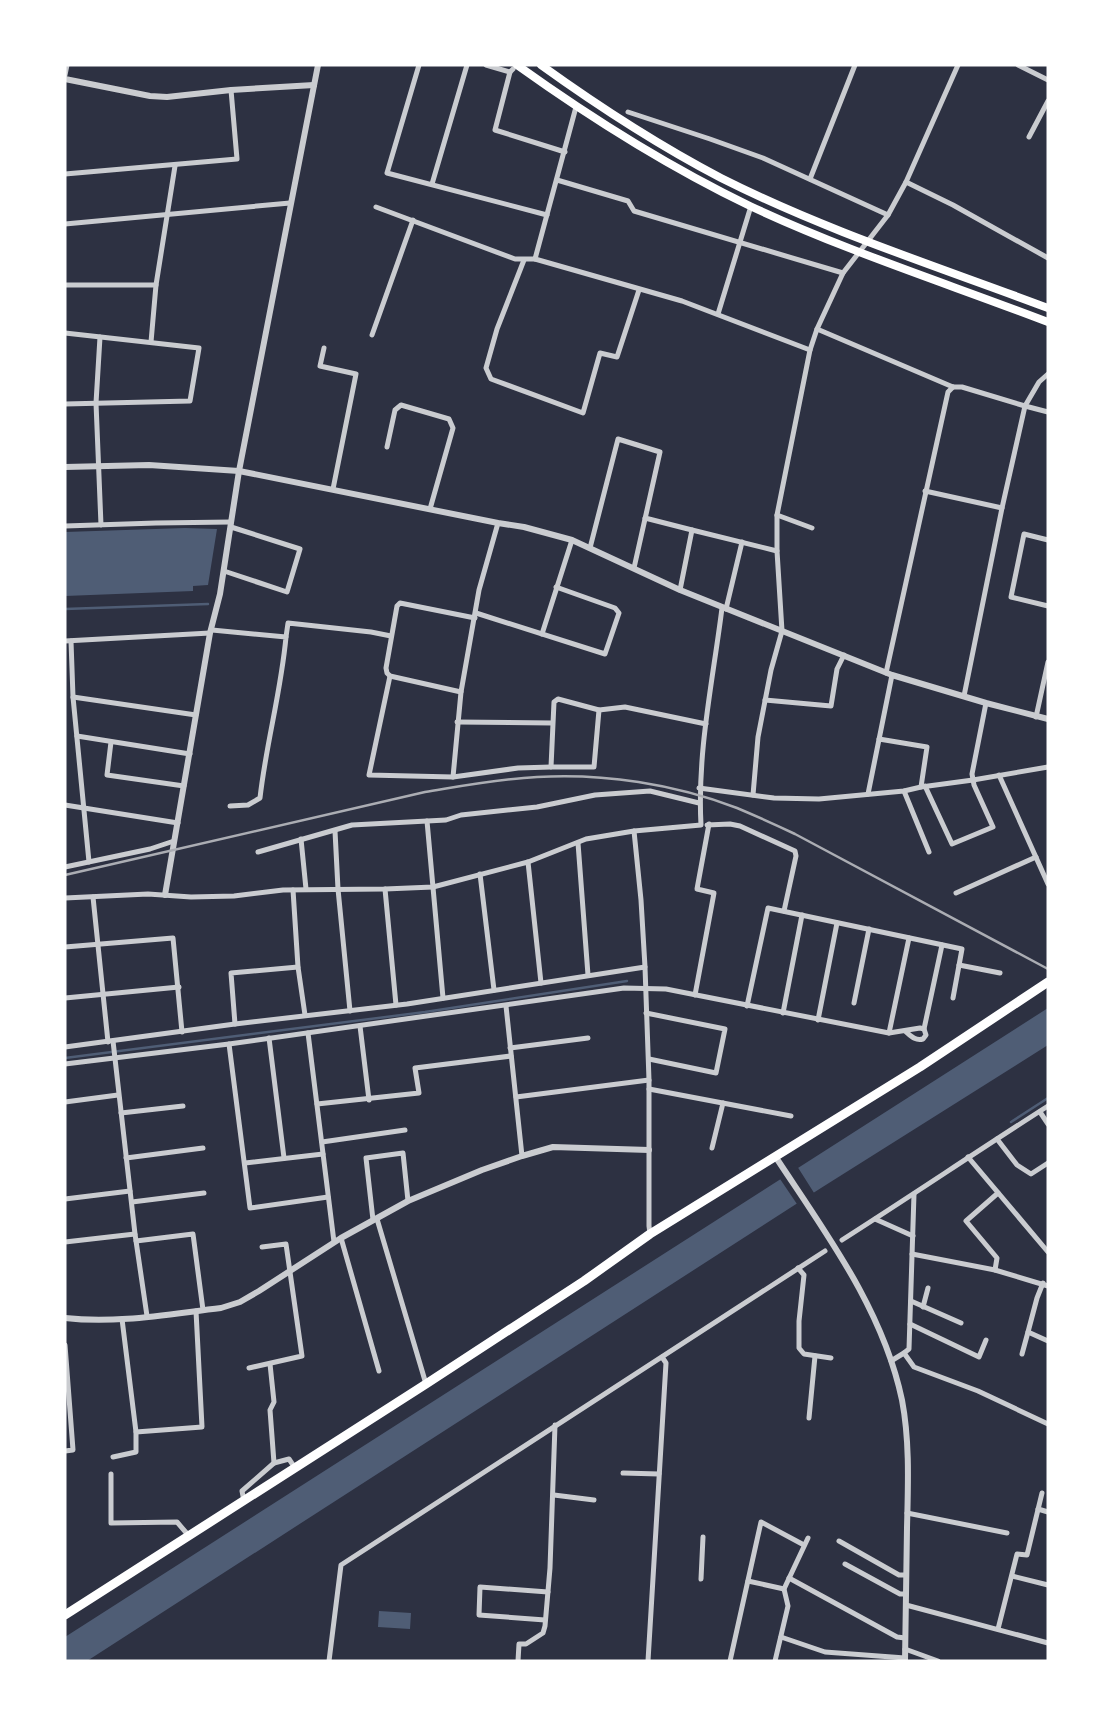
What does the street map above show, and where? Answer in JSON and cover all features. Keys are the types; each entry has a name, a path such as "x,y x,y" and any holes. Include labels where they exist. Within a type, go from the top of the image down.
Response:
{"highway":[{"path":"65,1615 426,1384 650,1234 920,1067 1048,982"}],"main road":[{"path":"517,65 576,107 657,157 751,206 859,251 1048,321"},
{"path":"541,65 629,125 722,178 867,241 1048,308"}],"street":[{"path":"67,65 65,77 150,96 167,97 314,85"},
{"path":"164,895 224,571 239,471 318,65"},
{"path":"419,65 387,173 547,215"},
{"path":"432,184 467,65"},
{"path":"486,65 510,72"},
{"path":"517,65 510,72 495,130 565,152"},
{"path":"810,179 855,65"},
{"path":"753,795 758,737 771,670 782,631 777,514 810,350 843,272 888,215 906,182 958,65"},
{"path":"1018,65 1048,80"},
{"path":"65,174 237,159 231,90"},
{"path":"1029,137 1048,101"},
{"path":"535,260 576,107"},
{"path":"628,112 763,158 888,215"},
{"path":"151,342 156,285 175,166"},
{"path":"557,180 628,201 634,211 843,272"},
{"path":"906,182 954,205 1048,258"},
{"path":"65,224 290,203"},
{"path":"718,314 751,206"},
{"path":"376,207 515,259 535,260 682,301 810,350"},
{"path":"372,335 413,220"},
{"path":"524,260 485,368 491,379 583,414 600,353 617,357 639,290"},
{"path":"65,285 156,285"},
{"path":"817,329 953,387 962,387 1048,412"},
{"path":"65,333 199,348 190,401 65,404"},
{"path":"100,337 96,403 101,524"},
{"path":"324,348 320,366 356,374 333,489"},
{"path":"964,696 1025,406 1039,382 1048,374"},
{"path":"869,794 889,674 925,491 947,392 953,387"},
{"path":"387,447 395,410 401,405 449,419 453,428 430,509"},
{"path":"590,548 618,439 660,452 634,568"},
{"path":"65,467 149,465 239,471 524,527 572,540 680,590 889,674 986,704 1048,719"},
{"path":"925,491 1002,508"},
{"path":"777,514 812,528"},
{"path":"645,518 777,551"},
{"path":"453,777 461,692 479,590 498,523"},
{"path":"65,526 231,525 300,549 287,592 224,571"},
{"path":"680,590 692,530"},
{"path":"1048,540 1024,534 1011,597 1048,606"},
{"path":"542,634 572,540"},
{"path":"701,825 699,788 706,724 724,608 742,542"},
{"path":"461,692 390,676 387,673 397,606 400,603 475,615 605,654 619,613 615,608 556,587"},
{"path":"230,806 248,805 260,798 288,623 391,636"},
{"path":"89,862 68,641 211,631 286,637"},
{"path":"765,700 831,706 837,669 844,656"},
{"path":"1036,717 1048,662"},
{"path":"390,676 369,775 453,777 518,768 594,767 599,710"},
{"path":"73,697 196,715"},
{"path":"551,766 554,702 558,699 599,710 625,707 706,724"},
{"path":"879,739 927,747 923,786 952,844 993,827 972,780 986,704"},
{"path":"457,722 552,723"},
{"path":"77,736 190,754"},
{"path":"111,742 107,775 184,786"},
{"path":"699,788 793,800 819,799 904,791 1048,766"},
{"path":"999,775 1048,884"},
{"path":"904,791 929,852"},
{"path":"258,852 352,825 446,820 461,815 537,807 596,795 650,792 699,803"},
{"path":"65,805 178,822"},
{"path":"428,821 443,998"},
{"path":"695,996 714,892 697,889 709,824"},
{"path":"65,898 148,894 234,896 306,889 433,887 528,862 586,839 634,831 730,824 740,826 795,852 784,911"},
{"path":"335,831 350,1011"},
{"path":"634,831 641,900 649,1059 650,1234"},
{"path":"301,839 306,889"},
{"path":"65,867 150,849 174,841"},
{"path":"578,843 588,975"},
{"path":"956,893 1036,857"},
{"path":"528,862 541,983"},
{"path":"480,874 494,990"},
{"path":"385,889 396,1005"},
{"path":"293,890 298,967 306,1015"},
{"path":"93,897 102,993 114,1056 147,1316"},
{"path":"747,1006 768,908 962,949 953,998"},
{"path":"782,1013 802,915"},
{"path":"818,1020 837,923"},
{"path":"854,1003 869,929"},
{"path":"65,947 173,938 182,1032"},
{"path":"889,1033 909,938"},
{"path":"905,1031 919,1040 926,1035 924,1029 942,945"},
{"path":"959,965 1000,973"},
{"path":"235,1024 231,973 298,967"},
{"path":"65,1047 396,1005 645,967"},
{"path":"65,998 179,987"},
{"path":"65,1064 229,1044 624,988 666,989 889,1033 924,1029"},
{"path":"506,1006 522,1156"},
{"path":"646,1013 725,1029 716,1073 649,1059"},
{"path":"360,1026 369,1100"},
{"path":"308,1033 334,1242"},
{"path":"269,1038 284,1158"},
{"path":"510,1048 588,1038"},
{"path":"229,1044 250,1208 328,1197"},
{"path":"317,1104 419,1093 415,1068 511,1056"},
{"path":"516,1097 649,1080"},
{"path":"649,1089 791,1116"},
{"path":"65,1102 118,1095"},
{"path":"712,1148 723,1103"},
{"path":"121,1113 183,1106"},
{"path":"842,1240 1048,1106"},
{"path":"1040,1112 1048,1124"},
{"path":"321,1142 405,1129"},
{"path":"997,1139 1017,1165 1031,1174 1048,1163"},
{"path":"65,1318 92,1321 221,1308 240,1302 341,1237 458,1178 553,1147 649,1150"},
{"path":"126,1158 203,1149"},
{"path":"408,1201 404,1153 366,1158 375,1219 426,1384"},
{"path":"245,1163 323,1154"},
{"path":"775,1156 840,1255 868,1305 891,1361 899,1391 905,1418 908,1464 905,1660 825,1652 780,1637"},
{"path":"968,1157 1048,1252"},
{"path":"65,1199 130,1191"},
{"path":"132,1202 204,1193"},
{"path":"995,1270 997,1258 966,1221 998,1193"},
{"path":"891,1361 909,1349 914,1194"},
{"path":"875,1219 913,1236"},
{"path":"65,1242 135,1234"},
{"path":"136,1241 193,1234 199,1311 202,1427 136,1432"},
{"path":"341,1237 379,1371"},
{"path":"249,1368 302,1356 286,1244 262,1247"},
{"path":"329,1661 341,1565 825,1251"},
{"path":"912,1254 995,1270 1046,1284 1037,1298 1022,1354"},
{"path":"798,1268 804,1275 799,1348 804,1354 831,1359"},
{"path":"923,1307 928,1288"},
{"path":"911,1301 961,1323"},
{"path":"113,1457 136,1451 122,1319"},
{"path":"910,1324 979,1357 986,1340"},
{"path":"1028,1332 1048,1342"},
{"path":"65,1345 73,1450 65,1451"},
{"path":"904,1353 914,1367 978,1391 1048,1424"},
{"path":"809,1418 815,1356"},
{"path":"648,1661 666,1363 662,1357"},
{"path":"270,1364 274,1402 270,1410 274,1463"},
{"path":"518,1661 519,1644 526,1644 544,1633 554,1494 555,1425"},
{"path":"244,1501 242,1491 274,1463 289,1459 295,1468"},
{"path":"623,1473 659,1474"},
{"path":"111,1474 111,1523 177,1522 189,1536"},
{"path":"998,1629 1017,1555 1027,1555 1042,1493"},
{"path":"554,1494 594,1500"},
{"path":"1038,1510 1048,1512"},
{"path":"907,1513 1007,1533"},
{"path":"730,1661 761,1522 804,1545"},
{"path":"701,1579 703,1537"},
{"path":"775,1661 788,1605 784,1589 808,1538"},
{"path":"839,1541 898,1575 906,1575"},
{"path":"845,1564 900,1594 906,1594"},
{"path":"1012,1576 1048,1585"},
{"path":"789,1577 897,1637 905,1638"},
{"path":"748,1581 784,1589"},
{"path":"545,1620 479,1615 480,1587 548,1592"},
{"path":"906,1605 1048,1641"},
{"path":"905,1649 938,1661"}],"water":[{"path":"217,529 208,585 193,586 193,591 65,596 65,532"},
{"path":"1048,1008 1048,1045 821,1188 87,1661 65,1661 65,1637"},
{"path":"379,1611 411,1613 410,1629 378,1627"}],"pier":[{"path":"797,1164 816,1196 799,1207 778,1176"}],"waterway":[{"path":"65,609 208,604"},
{"path":"65,1058 425,1012 627,981"},
{"path":"1011,1122 1048,1098"}],"railway":[{"path":"65,875 425,792 523,778 562,776 613,779 689,792 751,814 795,834 1048,969"}]}
